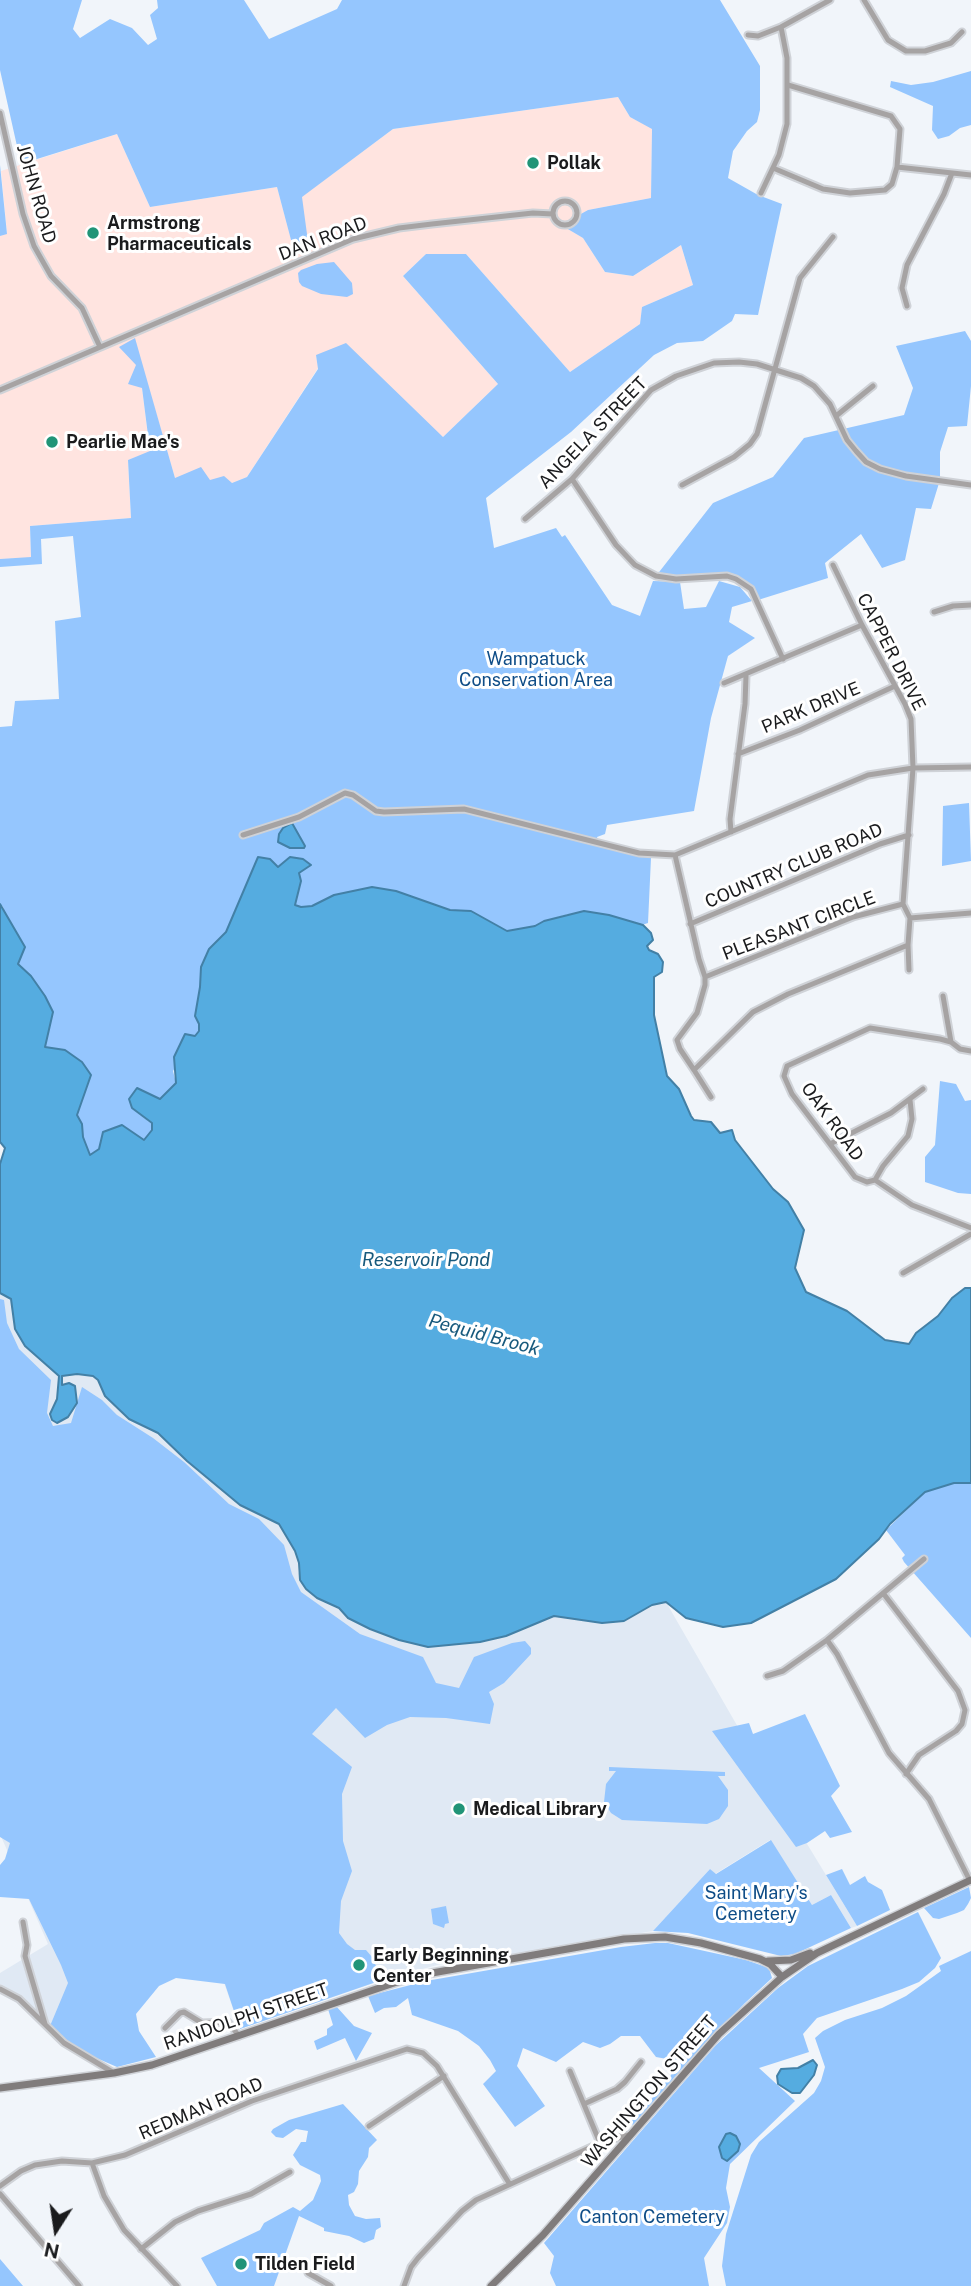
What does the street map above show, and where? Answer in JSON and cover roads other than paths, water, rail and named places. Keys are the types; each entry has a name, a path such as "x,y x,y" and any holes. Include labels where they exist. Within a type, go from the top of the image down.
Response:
{"main road":[{"name":"WASHINGTON STREET","path":"491,2286 543,2235 719,2034 785,1975 817,1953 970,1880"},
{"name":"RANDOLPH STREET","path":"0,2088 114,2074 152,2065 397,1982 624,1940 646,1937 676,1938 760,1959 785,1975"},
{"name":"WASHINGTON STREET","path":"760,1959 791,1960 847,1939"},
{"path":"771,1961 782,1965 785,1975"}],"street":[{"path":"864,0 888,40 906,51 925,51 951,43 962,32"},
{"path":"748,35 758,36 780,27 826,1"},
{"path":"761,193 773,168 787,124 788,58 780,27"},
{"path":"773,168 824,189 850,193 885,190 892,184 897,167 900,129 891,116 788,85"},
{"name":"JOHN ROAD","path":"0,114 23,214 34,246 51,275 82,308 100,347"},
{"path":"897,167 971,175"},
{"path":"907,306 902,288 908,263 952,173"},
{"name":"DAN ROAD","path":"565,200 573,203 578,210 577,218 568,225 557,222 553,214 557,204 565,200"},
{"name":"DAN ROAD","path":"0,390 369,234 533,213 553,214"},
{"path":"682,485 734,457 750,444 761,422 800,278 833,237"},
{"name":"ANGELA STREET","path":"524,519 572,480 641,398 667,380 714,363 739,362 775,368 814,386 830,404 847,440 866,462 873,466 906,476 971,485"},
{"path":"836,416 873,386"},
{"path":"572,480 616,545 635,565 664,578 727,576 751,589 783,659"},
{"name":"CAPPER DRIVE","path":"833,565 911,719 913,768 905,879"},
{"path":"933,612 953,606 971,605"},
{"path":"724,683 862,625"},
{"path":"732,832 730,819 746,676"},
{"name":"PARK DRIVE","path":"738,754 800,730 895,686"},
{"path":"243,835 299,817 345,793 353,795 376,811 464,809 624,850 675,855 868,775 886,770 971,767"},
{"name":"COUNTRY CLUB ROAD","path":"691,924 880,844 909,835"},
{"name":"PLEASANT CIRCLE","path":"675,855 705,977 697,1013 677,1040 711,1097"},
{"name":"PLEASANT CIRCLE","path":"905,879 904,904 910,918 909,970"},
{"name":"PLEASANT CIRCLE","path":"705,977 853,917 904,904"},
{"path":"910,918 971,912"},
{"path":"694,1070 763,1006 908,945"},
{"path":"943,996 951,1042"},
{"name":"OAK ROAD","path":"971,1051 960,1049 951,1042 870,1028 787,1066 784,1076 792,1094 855,1177 867,1182 875,1180 912,1205 971,1231"},
{"path":"830,1144 871,1124 923,1089"},
{"path":"875,1180 908,1136 912,1119 910,1100"},
{"path":"903,1273 971,1231"},
{"path":"767,1676 783,1671 827,1640 924,1559"},
{"path":"883,1593 958,1691 965,1710 962,1724 956,1731 919,1755 906,1773"},
{"path":"827,1640 837,1654 888,1753 929,1799 970,1880"},
{"path":"23,1922 27,1945 25,1956 45,2026"},
{"path":"0,1989 19,1999 77,2053 114,2074"},
{"path":"165,2028 180,2012 184,2012 202,2023 228,2022 239,2036"},
{"name":"REDMAN ROAD","path":"0,2186 35,2165 62,2161 92,2163 147,2147 252,2101 394,2052 414,2049 431,2058 444,2076"},
{"path":"584,2104 617,2089 641,2062"},
{"path":"570,2071 600,2143"},
{"path":"369,2126 444,2076 509,2183"},
{"path":"404,2286 411,2267 418,2258 462,2211 476,2200 600,2143 632,2134"},
{"path":"92,2163 111,2211 141,2249 177,2286"},
{"path":"141,2249 175,2222 198,2211 251,2194 290,2172"},
{"path":"0,2194 79,2286"},
{"path":"308,2273 331,2286"}],"water":[{"path":"292,823 304,848 290,848 278,842 283,828"},
{"name":"Reservoir Pond","path":"258,857 270,859 278,867 290,857 303,859 311,865 299,873 301,881 295,905 301,907 312,906 334,895 372,887 396,891 450,910 471,911 507,931 535,926 544,921 584,911 643,925 651,933 653,940 647,946 649,950 658,954 663,962 662,972 654,977 654,1015 667,1076 679,1089 694,1120 711,1122 720,1133 732,1130 735,1140 773,1189 788,1202 804,1230 795,1268 806,1292 847,1311 885,1340 909,1344 916,1333 938,1316 952,1298 965,1288 971,1288 971,1483 954,1483 925,1492 836,1579 751,1623 723,1627 686,1618 666,1602 652,1605 624,1621 602,1623 554,1616 506,1636 480,1642 428,1647 370,1629 348,1618 339,1608 317,1598 300,1580 295,1551 279,1524 240,1505 158,1433 129,1419 105,1396 98,1380 93,1376 62,1376 62,1385 69,1383 75,1386 77,1403 68,1417 57,1423 52,1420 50,1414 57,1399 59,1376 25,1346 15,1329 11,1299 0,1293 0,1164 5,1148 0,1142 0,904 25,947 18,964 31,976 53,1012 45,1047 65,1050 82,1062 91,1075 77,1115 90,1155 99,1149 103,1132 122,1125 144,1140 152,1130 152,1123 132,1108 129,1099 137,1088 160,1099 176,1083 174,1057 185,1034 195,1036 199,1031 195,1016 201,967 209,949 226,932"},
{"path":"813,2060 817,2065 814,2075 800,2093 792,2093 778,2084 777,2076 781,2069 798,2068"},
{"path":"726,2134 736,2136 740,2144 738,2151 727,2161 722,2158 719,2147"}],"place":[{"name":"Pollak","path":"533,163"},
{"name":"Armstrong Pharmaceuticals","path":"93,233"},
{"name":"Pearlie Mae's","path":"52,442"},
{"name":"Medical Library","path":"459,1809"},
{"name":"Early Beginning Center","path":"359,1965"},
{"name":"Tilden Field","path":"241,2264"}],"park label":[{"name":"Wampatuck Conservation Area","path":"536,669"},
{"name":"Saint Mary's Cemetery","path":"756,1903"},
{"name":"Canton Cemetery","path":"652,2217"}],"water label":[{"name":"Pequid Brook","path":"484,1335"}]}
